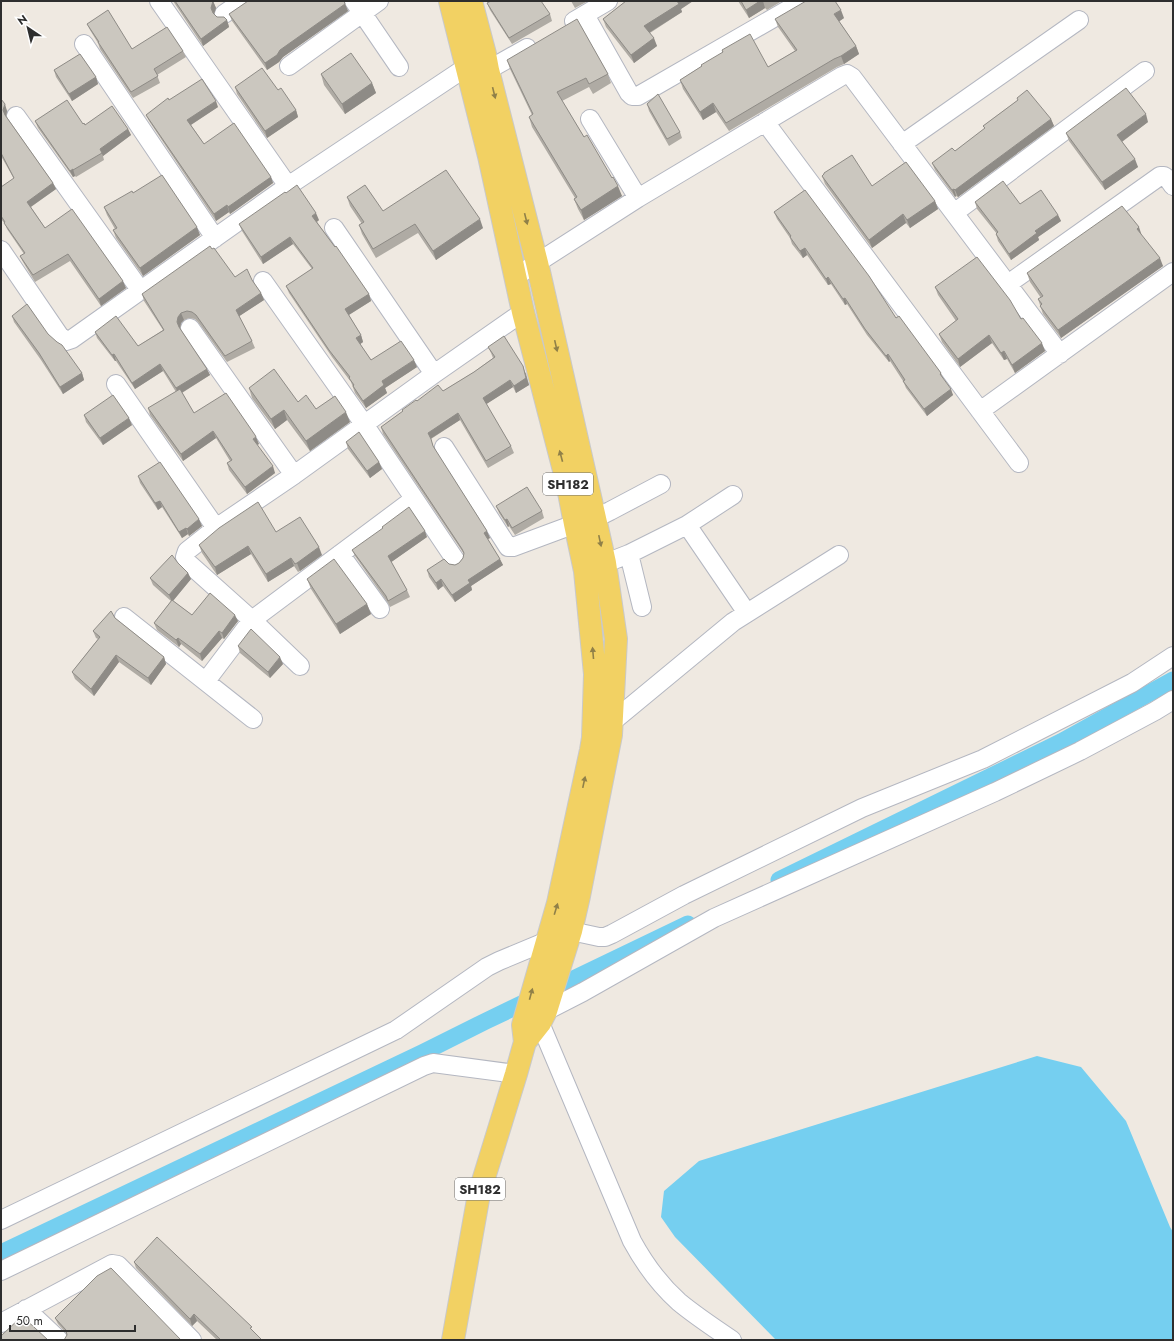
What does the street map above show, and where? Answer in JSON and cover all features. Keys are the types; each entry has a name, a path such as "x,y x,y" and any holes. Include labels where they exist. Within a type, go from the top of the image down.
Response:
{"main road":[{"name":"SH182","path":"450,1 489,156 523,312 567,482 575,524 595,567 616,639 558,903 537,973 541,1012"},
{"name":"SH182","path":"471,1 537,263 594,514 595,567"},
{"name":"SH182","path":"453,1340 479,1194 525,1042 541,1012 562,960 571,931 611,735 612,722 604,695"}],"street":[{"path":"159,1 288,186"},
{"path":"224,14 243,1"},
{"path":"290,66 358,7 379,1"},
{"path":"1,250 59,335 66,341 72,339 288,186 466,67 487,62 550,35 608,1"},
{"path":"585,15 629,93 632,96 638,96 803,1"},
{"path":"358,7 399,67"},
{"path":"902,144 1079,20"},
{"path":"84,44 215,238"},
{"path":"954,213 1145,72"},
{"path":"515,277 638,198 847,74 852,77 1060,354"},
{"path":"16,116 141,291"},
{"path":"590,119 638,198"},
{"path":"765,122 1019,463"},
{"path":"1008,284 1160,176 1164,176 1168,179 1173,186"},
{"path":"334,228 434,374"},
{"path":"980,411 1173,272"},
{"path":"263,281 364,424 456,560"},
{"path":"300,666 188,562 185,557 187,551 216,528 294,475 523,312"},
{"path":"190,328 294,475"},
{"path":"116,384 216,528"},
{"path":"444,447 508,547 513,547 575,524"},
{"path":"594,514 604,514 660,484"},
{"path":"595,567 630,554 687,525 733,495"},
{"path":"206,681 252,620 414,499"},
{"path":"687,525 747,613"},
{"path":"340,554 380,609"},
{"path":"630,554 642,607"},
{"path":"612,722 718,634 747,613 839,555"},
{"path":"124,617 253,719"},
{"path":"1,1220 396,1030 487,967 499,961 571,931 599,937 605,937 612,934 684,895 868,805 983,759 1132,683 1173,656"},
{"path":"732,1340 678,1301 658,1280 632,1241 541,1012 583,992 714,918 995,792 1080,751 1173,700"},
{"path":"1,1271 424,1066 433,1063 516,1074"},
{"path":"1,1323 112,1264 118,1265 192,1340"},
{"path":"26,1309 59,1340"}],"water":[{"path":"1037,1056 1081,1067 1126,1121 1173,1232 1173,1340 778,1340 775,1339 675,1237 661,1217 664,1191 699,1161"}],"building":[{"path":"175,1 213,1 211,8 213,13 217,17 224,17 227,20 201,39"},
{"path":"248,1 344,1 345,4 280,50 277,55 265,63 229,14"},
{"path":"491,1 541,1 550,14 509,38 487,3"},
{"path":"626,1 677,1 679,4 644,26 654,38 631,55 603,19"},
{"path":"741,1 760,1 746,10"},
{"path":"806,1 835,1 841,10 834,14 856,46 726,123 713,103 700,112 680,80 723,52 722,50 750,34 768,67 797,50 775,19"},
{"path":"108,10 132,49 167,27 183,51 154,69 158,76 131,92 87,24"},
{"path":"577,19 608,74 589,84 586,78 557,92 584,137 587,135 618,186 581,210 574,199 577,197 529,117 533,114 507,60"},
{"path":"351,53 372,83 342,104 321,74"},
{"path":"80,54 96,77 69,94 54,70"},
{"path":"262,68 278,90 281,88 296,110 265,131 235,87"},
{"path":"202,79 216,101 187,120 204,144 234,123 271,177 228,207 227,205 214,214 146,115 168,98 169,100"},
{"path":"1126,88 1146,114 1117,135 1135,159 1102,182 1066,133"},
{"path":"1027,90 1051,119 955,190 952,190 932,163 952,148 955,151 985,128 983,126 1018,100 1017,98"},
{"path":"658,94 680,132 667,139 647,104"},
{"path":"1,99 5,104 3,110 5,115 53,183 27,202 45,228 72,209 123,281 99,299 68,254 33,275 20,256 25,253 4,223 5,222 1,216 1,187 14,178 1,153"},
{"path":"67,100 85,125 112,106 128,129 100,149 102,153 70,171 35,121"},
{"path":"852,155 872,186 906,162 935,201 907,220 903,214 869,240 822,176 824,173"},
{"path":"446,170 480,219 433,251 415,224 373,249 359,225 364,222 347,197 365,185 383,211"},
{"path":"162,175 197,227 140,268 113,230 117,228 104,207 132,191 133,193"},
{"path":"1003,181 1020,204 1041,190 1058,215 1035,231 1037,233 1009,254 996,234 998,232 975,202"},
{"path":"297,185 316,213 312,216 335,247 336,246 369,294 345,309 361,335 356,338 371,360 401,341 414,360 382,381 384,385 363,401 353,386 354,385 349,378 350,377 329,350 286,286 313,268 290,237 261,257 239,224"},
{"path":"805,190 869,276 896,318 899,316 951,389 924,409 903,381 905,380 888,354 886,356 865,329 845,298 843,299 828,277 826,279 805,248 800,251 774,212"},
{"path":"1122,206 1139,227 1137,229 1160,258 1058,330 1040,306 1042,304 1038,299 1043,296 1027,273"},
{"path":"210,246 212,249 214,248 235,277 247,269 252,280 261,293 236,310 252,341 225,356 196,315 187,311 181,313 177,322 179,327 207,369 176,388 160,364 132,383 114,354 112,355 95,332 116,316 138,346 164,330 142,294"},
{"path":"977,257 1010,300 1021,319 1023,318 1042,343 1012,365 1004,351 1001,353 989,335 958,359 939,334 958,319 935,287"},
{"path":"27,304 48,334 62,345 82,373 60,387 39,353 12,316"},
{"path":"504,336 523,366 526,378 514,386 510,380 483,398 511,446 486,461 458,413 428,433 433,446 487,531 484,533 500,559 468,580 470,583 452,595 441,579 436,583 427,570 444,559 449,564 455,565 463,558 464,553 381,427 403,411 402,410 438,385 443,391 495,357 488,347"},
{"path":"274,369 298,402 306,395 316,409 335,396 346,412 306,441 284,410 271,419 249,388"},
{"path":"180,389 194,413 226,393 255,435 256,437 253,439 273,466 245,487 227,463 232,460 213,431 181,454 148,408"},
{"path":"113,395 129,418 100,438 84,415"},
{"path":"359,432 379,462 367,471 346,442"},
{"path":"160,462 199,519 187,529 186,528 179,532 160,501 155,503 138,476"},
{"path":"527,487 542,511 512,528 507,519 505,520 496,506"},
{"path":"258,502 276,532 300,517 319,547 297,563 295,564 291,558 266,574 248,546 215,567 199,545 219,528"},
{"path":"409,507 425,531 388,556 407,590 388,601 386,596 352,550"},
{"path":"172,555 188,573 169,595 150,578"},
{"path":"334,559 367,604 336,624 307,579"},
{"path":"210,593 235,615 222,633 219,631 200,654 178,638 176,640 154,623 172,600 192,615"},
{"path":"111,611 115,618 164,657 148,678 116,655 91,689 72,672 100,637 93,631"},
{"path":"251,629 280,657 268,672 238,646"},
{"path":"157,1237 252,1327 250,1328 262,1340 221,1340 194,1314 190,1319 134,1262"},
{"path":"111,1268 181,1340 64,1340 67,1335 66,1330 55,1318 97,1276"},
{"path":"22,1316 48,1340 1,1340 1,1336"}],"waterway":[{"path":"779,880 1061,742 1173,680"},
{"path":"1,1253 422,1053 688,924"}]}
